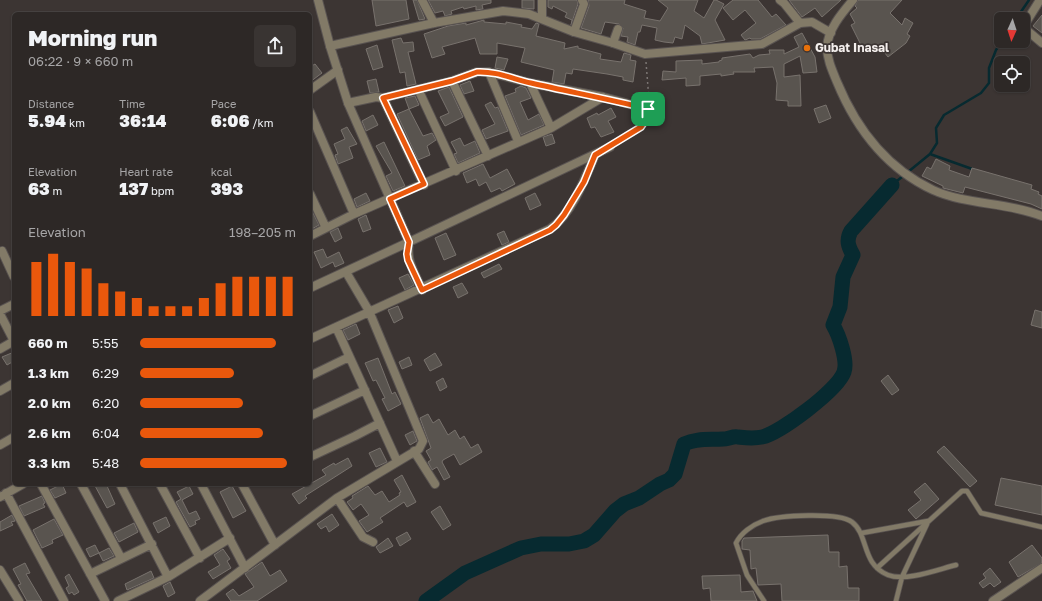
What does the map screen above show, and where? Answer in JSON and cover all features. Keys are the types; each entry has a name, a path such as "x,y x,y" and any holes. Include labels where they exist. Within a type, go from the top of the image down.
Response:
{"street":[{"path":"318,0 330,46 348,103 409,242 407,254 408,260 422,290"},
{"path":"422,0 434,23"},
{"path":"542,0 542,18"},
{"path":"574,32 584,4 582,0"},
{"path":"780,0 800,23"},
{"path":"853,0 838,18 831,33 827,48 828,58 849,109 870,141 898,168 916,180 945,194 1017,208 1042,216"},
{"path":"1040,2 1023,27 1042,43"},
{"path":"330,46 434,23 503,11 529,14 574,32 645,54 762,44 800,23 812,22 831,33"},
{"path":"613,43 618,29"},
{"path":"312,89 338,70"},
{"path":"348,103 376,97 383,98 452,81 477,72 489,72 530,83 603,97 648,109"},
{"path":"489,72 518,141"},
{"path":"452,81 488,156"},
{"path":"530,83 551,128"},
{"path":"418,89 456,171"},
{"path":"312,235 354,214 456,171 518,141 551,128 603,97"},
{"path":"383,98 424,184"},
{"path":"312,117 354,214"},
{"path":"312,287 610,147"},
{"path":"312,338 369,311 422,290 550,230 556,225 584,182 595,155"},
{"path":"312,198 326,228"},
{"path":"2,251 12,274"},
{"path":"200,601 337,498 419,448 423,441 369,311 346,272"},
{"path":"12,305 0,312 12,337"},
{"path":"336,327 397,461"},
{"path":"0,349 12,342"},
{"path":"312,375 350,357"},
{"path":"0,391 12,384"},
{"path":"312,415 365,390"},
{"path":"312,456 380,423"},
{"path":"0,444 12,438"},
{"path":"414,451 436,484"},
{"path":"19,486 3,495 64,601"},
{"path":"42,486 105,601"},
{"path":"81,486 121,558"},
{"path":"121,486 168,577"},
{"path":"161,486 200,558"},
{"path":"202,486 245,568"},
{"path":"246,486 275,545"},
{"path":"337,498 363,537 373,542"},
{"path":"118,601 168,577 230,538"},
{"path":"90,574 152,544"},
{"path":"993,601 1042,568"},
{"path":"0,570 19,601"}],"lane":[{"path":"877,568 928,521 965,490 981,514 1042,526"},
{"path":"764,601 747,575 736,543 739,536 754,525 773,518 835,515 847,517 862,533 866,551 877,568 889,575 902,577 956,565"},
{"path":"862,533 928,521"},
{"path":"896,601 902,577 928,521"}],"path":[{"path":"610,147 641,127 645,121 648,109 645,54"}],"building":[{"path":"372,0 406,0 409,19 376,26"},
{"path":"413,0 417,0 425,19 419,20"},
{"path":"428,0 491,0 491,3 482,5 483,9 476,10 476,6 464,9 463,7 451,11 452,14 445,16 443,11 435,13"},
{"path":"522,0 534,0 534,9 522,8"},
{"path":"548,0 577,0 578,4 571,25 572,20 565,17 567,13 553,6 552,9 548,7"},
{"path":"588,0 625,0 624,4 646,11 644,18 660,21 668,8 658,0 698,0 694,11 704,18 714,0 716,0 724,4 715,20 725,40 702,44 700,36 685,25 682,39 675,37 673,43 664,42 655,40 657,28 642,25 640,32 638,32 635,45 627,42 628,37 621,36 623,28 619,24 605,22 601,34 581,28 589,6"},
{"path":"733,0 758,0 772,17 776,14 786,25 760,39 750,38 745,40 741,35 756,23 745,10 733,20 723,8"},
{"path":"789,0 841,0 822,17 815,8 802,17"},
{"path":"858,0 902,0 890,13 902,25 905,18 913,23 907,34 910,36 906,43 888,57 878,44 864,51 851,25 855,23 850,14 857,8 855,6"},
{"path":"1042,15 1042,33 1033,26"},
{"path":"484,20 484,22 506,24 506,22 522,25 521,27 532,29 536,23 539,24 536,36 565,43 564,49 578,46 578,48 601,54 600,59 621,62 624,53 631,55 630,60 636,61 633,82 623,80 623,77 573,69 572,74 566,73 564,84 552,82 554,70 521,62 525,48 497,43 497,54 480,54 475,38 442,47 445,54 432,58 424,34 448,26 466,23 466,25"},
{"path":"802,33 815,57 817,72 803,73 800,56 784,64 784,77 800,75 801,106 788,106 788,101 776,100 777,83 773,67 754,68 755,72 733,72 734,74 721,76 721,74 700,76 700,85 686,86 686,78 662,80 663,71 676,72 676,61 702,60 702,64 719,62 722,58 750,54 753,58 759,55 770,54 769,50 784,50 784,54 799,47 794,37"},
{"path":"401,38 403,43 413,42 414,51 408,52 416,84 407,86 405,72 400,73 392,40"},
{"path":"377,45 383,67 373,70 366,49"},
{"path":"497,57 508,59 504,70 495,68"},
{"path":"315,64 322,73 312,80 312,66"},
{"path":"376,79 379,92 370,93 367,81"},
{"path":"470,81 474,91 464,94 460,85"},
{"path":"521,86 526,88 531,98 520,102 528,120 539,114 544,125 521,135 505,96 516,92 515,89"},
{"path":"449,87 463,117 445,126 440,117 449,113 438,91"},
{"path":"415,96 419,105 409,109 405,98"},
{"path":"491,102 495,108 498,107 508,131 486,139 482,130 495,124 485,105"},
{"path":"826,105 831,118 819,123 814,109"},
{"path":"611,108 616,117 608,121 614,132 601,137 595,127 591,128 587,118 597,113 598,115"},
{"path":"409,109 423,136 432,133 436,140 427,146 430,155 418,160 397,114"},
{"path":"373,115 378,125 366,131 362,121"},
{"path":"347,127 357,144 349,147 353,158 338,164 335,155 338,154 334,144 345,139 341,130"},
{"path":"552,134 555,143 546,146 543,137"},
{"path":"460,138 464,146 475,141 480,153 458,163 454,154 457,153 451,142"},
{"path":"384,142 405,186 393,191 386,176 392,173 376,146"},
{"path":"936,159 950,166 949,170 969,177 972,168 1032,185 1031,189 1039,192 1038,194 1042,196 1042,209 1031,204 965,187 963,193 943,188 943,186 922,176 927,167 931,169"},
{"path":"483,164 490,178 507,169 515,184 502,191 500,188 491,192 486,182 479,186 476,179 467,183 463,173"},
{"path":"366,193 370,201 357,207 354,199"},
{"path":"535,193 541,205 530,210 525,198"},
{"path":"312,211 319,225 312,229"},
{"path":"366,215 371,229 363,232 358,219"},
{"path":"338,228 342,238 335,242 330,232"},
{"path":"504,231 509,242 502,245 497,234"},
{"path":"446,233 456,255 444,260 435,238"},
{"path":"323,249 327,258 339,252 344,263 335,267 333,262 321,268 314,252"},
{"path":"499,264 502,269 484,278 481,273"},
{"path":"408,274 414,285 405,290 399,278"},
{"path":"462,283 468,293 458,298 453,287"},
{"path":"398,306 403,318 394,323 388,310"},
{"path":"1035,310 1042,312 1042,328 1031,325"},
{"path":"356,324 360,334 348,340 343,330"},
{"path":"12,353 12,362 7,365 2,357"},
{"path":"435,353 442,365 430,371 424,360"},
{"path":"409,357 412,365 402,369 399,362"},
{"path":"378,358 392,394 395,392 401,404 388,411 382,399 385,398 376,380 373,381 365,363"},
{"path":"888,375 899,390 892,395 881,381"},
{"path":"443,378 447,387 440,391 436,382"},
{"path":"428,414 433,423 439,419 448,435 455,430 460,439 464,436 471,448 478,444 482,452 460,465 454,454 443,460 442,462 450,477 444,480 437,467 432,470 428,462 431,460 426,451 431,448 420,418"},
{"path":"413,431 417,441 410,445 405,435"},
{"path":"944,446 977,481 970,487 937,452"},
{"path":"380,448 387,462 376,467 369,453"},
{"path":"348,458 352,466 305,496 307,498 299,504 292,494 306,486 312,486 312,483 326,475 322,470 334,463 335,465"},
{"path":"402,475 416,502 407,507 404,502 380,518 383,522 367,532 359,521 369,515 361,504 353,510 347,502 353,498 352,496 368,486 375,495 382,491 389,502 400,495 399,493 401,492 394,480"},
{"path":"1001,478 1042,486 1042,515 995,505"},
{"path":"925,483 939,499 916,519 908,510 921,500 914,492"},
{"path":"58,486 63,486 66,493 55,498 50,490"},
{"path":"95,486 107,486 115,504 107,508"},
{"path":"189,486 193,494 182,500 189,514 196,511 200,519 195,521 196,524 190,527 176,502 181,499 177,492"},
{"path":"232,486 246,511 233,518 220,492"},
{"path":"42,496 45,507 24,516 19,506"},
{"path":"440,506 451,525 443,530 431,512"},
{"path":"332,514 339,525 329,532 326,526 321,529 317,524"},
{"path":"12,515 15,521 11,522 13,525 0,531 0,522"},
{"path":"166,517 170,526 158,533 153,523"},
{"path":"54,519 63,535 52,540 53,543 42,548 33,530"},
{"path":"134,523 138,532 119,542 114,533"},
{"path":"407,532 411,539 400,546 396,538"},
{"path":"828,535 829,552 839,552 839,567 847,566 848,588 859,588 859,601 782,601 781,584 758,585 756,568 751,569 750,550 742,549 742,541 744,538"},
{"path":"388,538 393,546 380,553 376,547"},
{"path":"95,545 99,553 90,557 86,549"},
{"path":"1032,545 1042,558 1042,563 1018,577 1009,562"},
{"path":"109,548 114,556 103,561 99,553"},
{"path":"223,549 230,559 227,561 231,568 213,579 208,572 220,565 214,555"},
{"path":"262,562 270,576 280,570 287,581 257,601 231,601 226,594 233,589 239,596 254,587 245,574"},
{"path":"25,563 30,573 26,574 42,601 27,601 18,585 21,584 13,569"},
{"path":"990,568 1001,582 994,587 990,583 983,588 979,583 986,578 983,574"},
{"path":"151,571 154,578 127,590 125,584"},
{"path":"69,574 79,592 74,595 72,592 69,594 66,588 69,586 65,577"},
{"path":"740,575 741,592 753,591 757,601 711,601 710,588 703,589 702,576"},
{"path":"170,582 175,593 168,597 163,586"}],"waterway":[{"path":"1021,12 1029,0"},
{"path":"892,185 930,154 937,143 936,128 944,115 981,93 989,83 989,68 997,48"},
{"path":"930,154 975,170"},
{"path":"426,601 465,573 521,548 541,544 569,544 584,541 594,535 615,511 624,504 639,498 660,484 669,480 675,474 684,444 698,440 736,437 762,437 782,428 808,410 831,389 844,372 845,361 842,348 833,325 840,307 843,277 853,255 848,243 849,234 892,185"}],"place":[{"name":"Gubat Inasal","path":"807,48"}],"route":[{"path":"477,72 489,72 530,83 603,97 648,109 645,121 641,127 595,155 584,182 564,215 550,230 422,290 408,260 407,254 409,242 390,199 424,184 383,98 452,81 477,72"}]}
